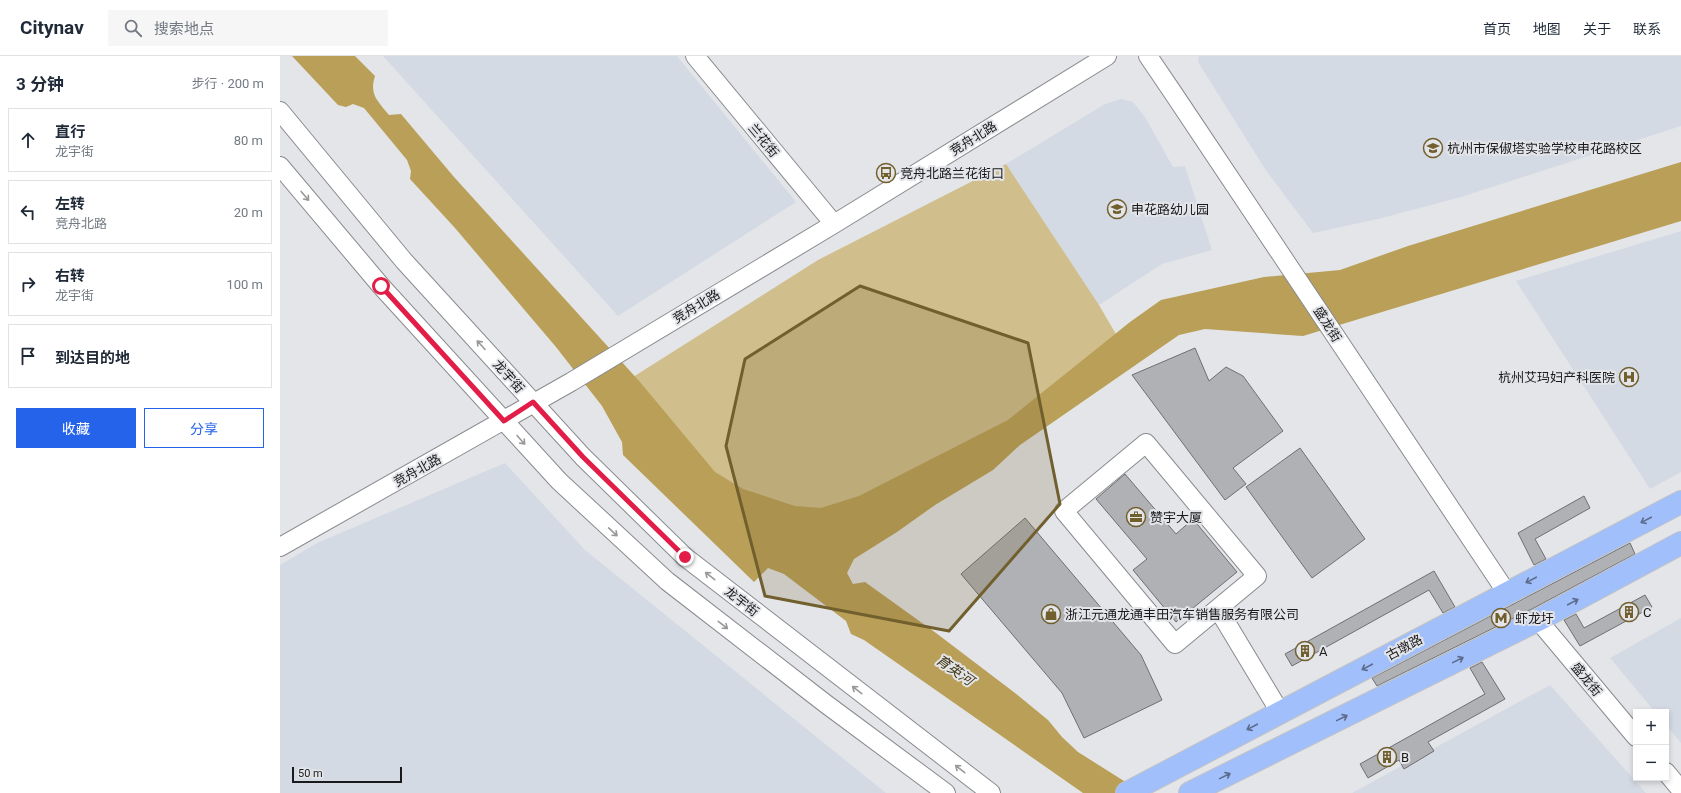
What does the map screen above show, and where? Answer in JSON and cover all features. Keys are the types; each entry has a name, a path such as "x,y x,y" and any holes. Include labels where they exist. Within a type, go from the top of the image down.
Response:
{"main road":[{"name":"古墩路","path":"1134,789 1681,502"},
{"path":"1190,793 1538,620 1681,544"}],"street":[{"name":"兰花街","path":"694,56 834,224"},
{"name":"竞舟北路","path":"280,547 504,421 533,402 571,382 834,224 1106,56"},
{"name":"盛龙街","path":"1148,56 1288,262 1342,346 1507,593"},
{"name":"龙宇街","path":"280,111 404,261 583,457 685,557 991,793"},
{"path":"280,166 381,286 559,481 666,581 826,704 946,793"},
{"path":"1146,443 1257,576 1218,609 1175,644 1064,511 1146,443"},
{"path":"1218,609 1280,712"},
{"name":"盛龙街","path":"1538,620 1633,733"},
{"path":"1669,776 1681,790"}],"highlighted area":[{"path":"860,286 1028,343 1060,504 949,631 765,596 726,446 745,359"}],"shaded area":[{"path":"383,56 677,56 796,202 618,316"},
{"name":"杭州市保俶塔实验学校申花路校区","path":"1199,56 1681,56 1681,126 1461,197 1378,219 1313,233 1265,169 1198,62"},
{"name":"申花路幼儿园","path":"1121,99 1133,102 1145,117 1173,167 1185,166 1212,250 1162,264 1099,305 1006,164 1105,104"},
{"path":"1006,164 1099,305 1127,353 792,559 614,389 818,260"},
{"name":"杭州艾玛妇产科医院","path":"1681,231 1681,472 1650,489 1516,281"},
{"path":"505,463 585,550 886,793 280,793 280,565 317,543"},
{"path":"1681,618 1681,743 1669,729 1669,709 1652,709 1610,658"},
{"path":"1550,685 1633,778 1633,781 1635,781 1646,793 1352,793"}],"water":[{"name":"育英河","path":"292,56 355,56 375,76 373,83 374,93 378,102 389,115 401,114 454,177 640,382 715,472 743,489 795,506 821,508 859,496 1008,420 1130,322 1161,300 1264,277 1340,270 1408,246 1681,162 1681,221 1303,336 1205,329 1179,335 1020,445 993,470 935,505 897,532 854,559 847,573 853,584 865,582 936,633 1048,720 1062,737 1078,752 1143,793 1083,793 864,640 851,634 846,621 784,574 768,568 754,582 623,455 622,442 602,406 556,347 455,228 410,179 411,171 407,160 364,108 353,104 346,107 338,105"}],"building":[{"path":"1195,348 1209,381 1226,367 1243,376 1283,431 1233,468 1246,484 1225,500 1132,375"},
{"path":"1300,448 1365,539 1312,578 1246,487"},
{"path":"1125,474 1176,534 1193,519 1237,572 1176,622 1133,570 1147,559 1096,499"},
{"path":"1584,496 1590,508 1535,539 1546,559 1534,565 1518,533"},
{"name":"浙江元通龙通丰田汽车销售服务有限公司","path":"1025,518 1141,655 1162,700 1084,738 1062,693 961,574"},
{"path":"1630,543 1635,554 1532,609 1377,686 1372,678"},
{"path":"1434,571 1455,607 1443,613 1429,590 1292,666 1285,654"},
{"path":"1645,595 1652,607 1580,646 1564,620 1576,614 1584,628"},
{"path":"1482,662 1505,699 1428,742 1434,751 1404,769 1399,760 1368,778 1360,764 1485,694 1470,668"}],"place":[{"name":"杭州市保俶塔实验学校申花路校区","path":"1433,148"},
{"name":"竞舟北路兰花街口","path":"886,173"},
{"name":"申花路幼儿园","path":"1117,209"},
{"name":"杭州艾玛妇产科医院","path":"1629,377"},
{"name":"赞宇大厦","path":"1136,517"},
{"name":"C","path":"1629,612"},
{"name":"浙江元通龙通丰田汽车销售服务有限公司","path":"1051,614"},
{"name":"虾龙圩","path":"1501,618"},
{"name":"A","path":"1305,651"},
{"name":"B","path":"1387,757"}],"route":[{"path":"381,286 504,421 533,402 583,457 685,557"}]}
